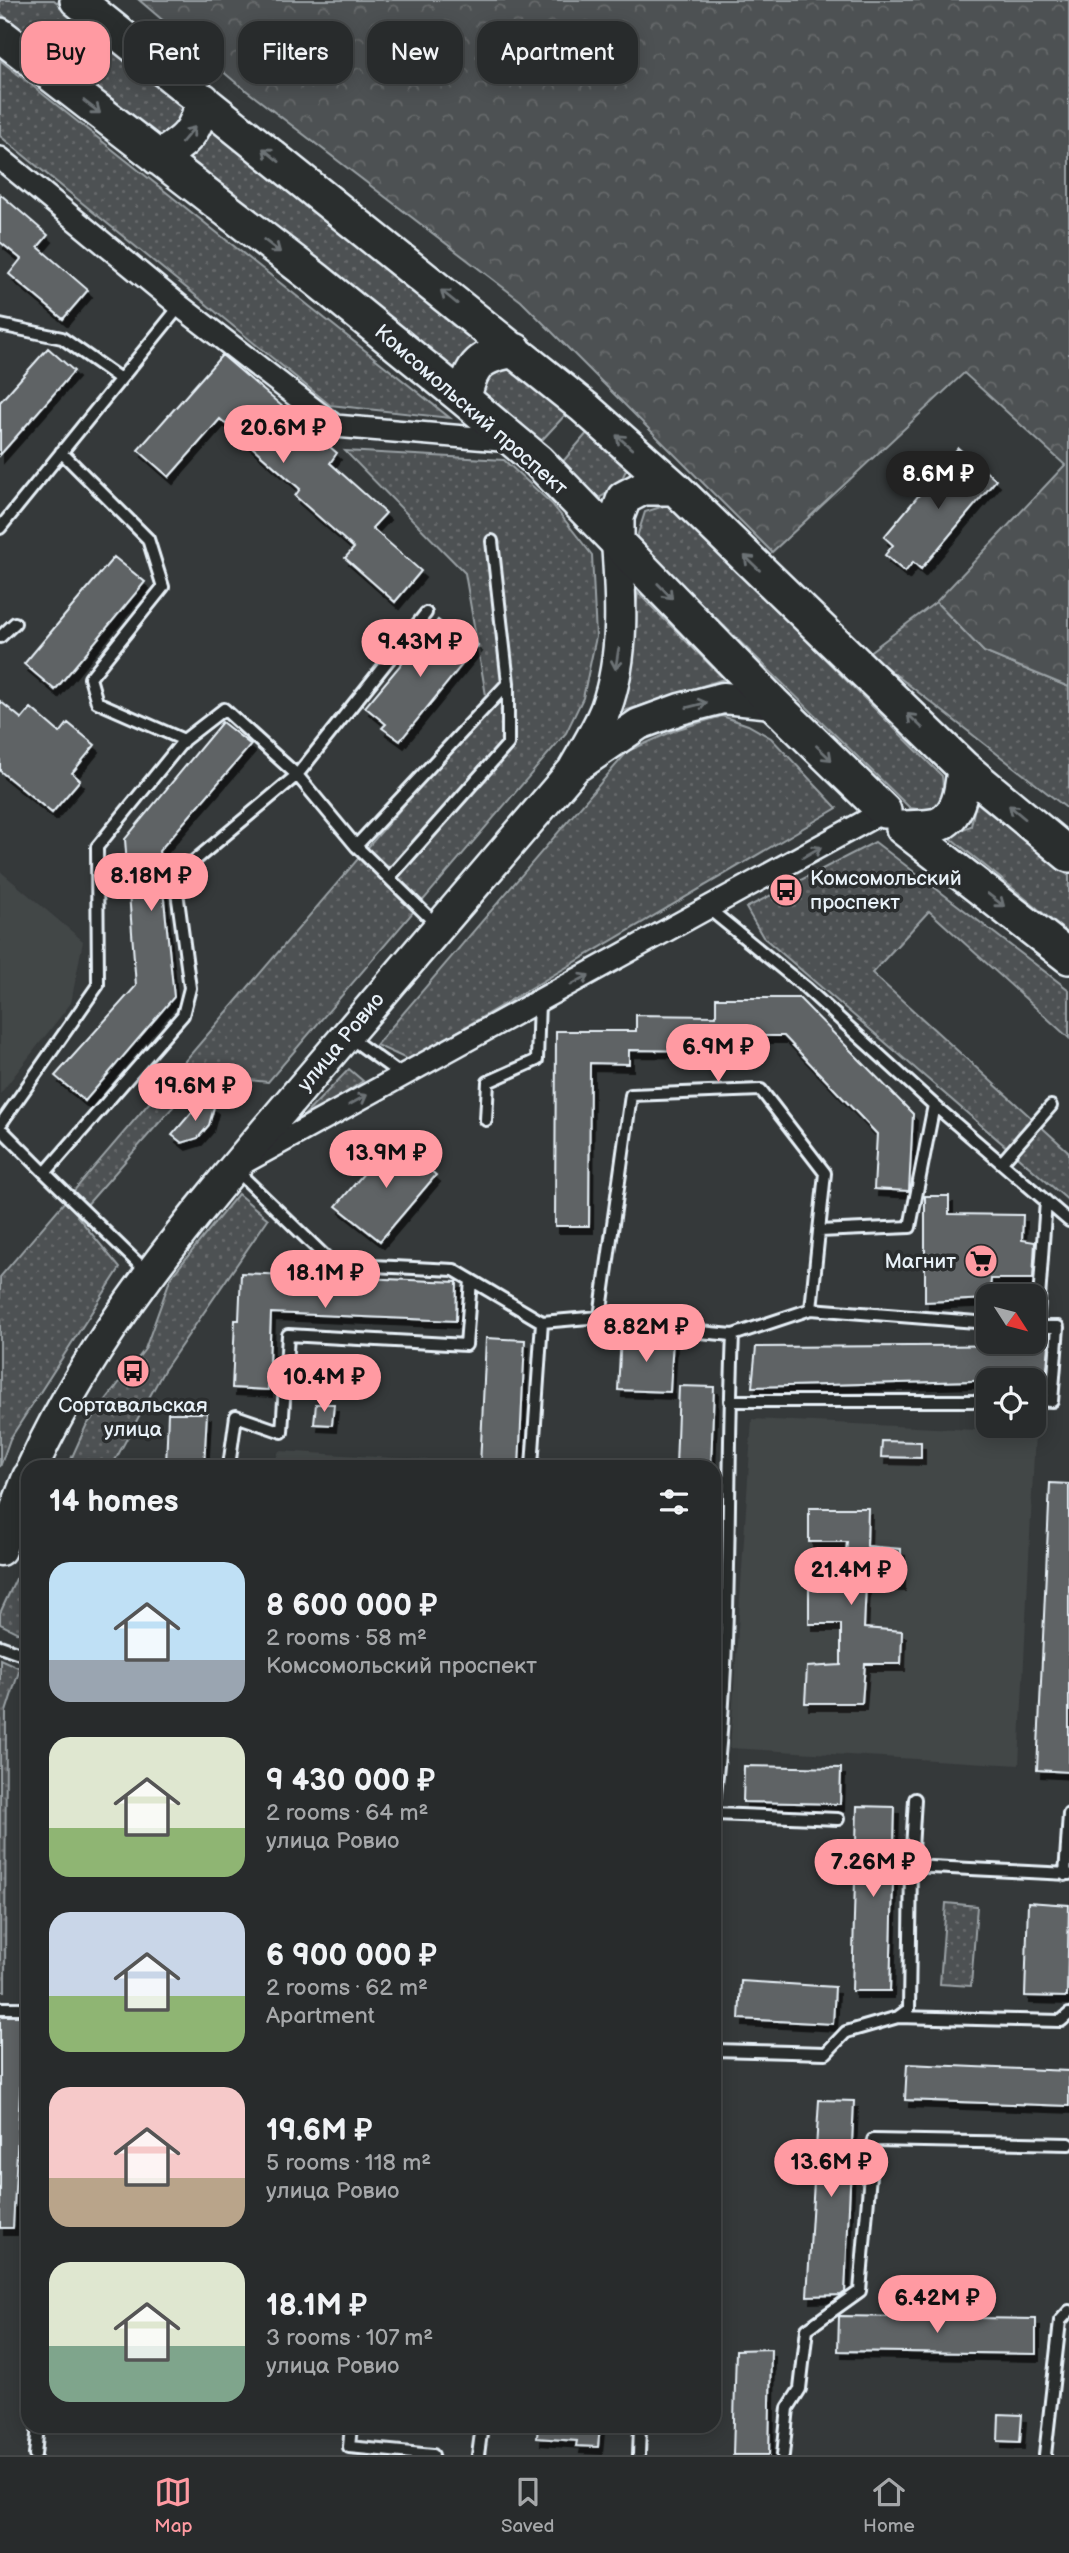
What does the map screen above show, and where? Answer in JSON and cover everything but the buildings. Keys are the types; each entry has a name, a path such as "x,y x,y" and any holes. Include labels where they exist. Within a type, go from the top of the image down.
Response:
{"main road":[{"path":"78,0 584,407 674,488 964,768 1069,855"},
{"name":"Комсомольский проспект","path":"0,35 316,279 464,398 537,461 773,703 894,820 1069,957"},
{"path":"158,158 190,137 203,100"},
{"path":"464,398 468,380 490,354 515,350"},
{"path":"617,542 617,517 624,498 643,488 674,488"},
{"name":"улица Ровио","path":"36,1460 53,1423 98,1347 150,1275 234,1168 573,770 606,709 615,668 620,622 617,542"},
{"name":"улица Ровио","path":"573,770 639,724 680,709 723,698 773,703"},
{"path":"894,820 939,824 955,810 962,792 964,768"},
{"path":"0,1550 21,1494"}],"street":[{"path":"0,158 180,306 335,426 513,441"},
{"path":"234,1168 709,909 894,820"}],"lane":[{"path":"0,528 180,306"},
{"path":"0,326 62,338 119,379"},
{"path":"61,452 148,539 163,587 90,678 97,702 184,740"},
{"path":"389,878 508,744 508,683 492,541"},
{"path":"45,1173 183,1015 190,988 175,877 297,775 426,613"},
{"path":"0,637 15,623"},
{"path":"356,846 508,683"},
{"path":"150,1275 0,1127 98,985 97,847 184,740 224,709 297,775 356,846 439,927"},
{"path":"709,909 806,988 934,1105 1069,1221"},
{"path":"486,1120 488,1082 537,1060 539,1002"},
{"path":"347,1035 403,1076"},
{"path":"600,1317 631,1095 761,1090 825,1173 811,1309"},
{"path":"819,1231 909,1227 934,1105"},
{"path":"1002,1163 1051,1106"},
{"path":"234,1168 333,1264 454,1270 542,1322 600,1317 609,1324 733,1335 811,1309 976,1322"},
{"path":"1039,1284 1046,1201"},
{"path":"230,1460 236,1416 282,1432 288,1335 466,1345 471,1280"},
{"path":"533,1460 542,1322"},
{"path":"1046,1327 1058,1327 1052,1401 1046,1401"},
{"path":"721,1618 733,1335"},
{"path":"1056,1371 1069,1372"},
{"path":"730,1401 976,1401"},
{"path":"0,1646 21,1654"},
{"path":"898,2017 909,2009 915,1799"},
{"path":"721,1814 838,1819"},
{"path":"911,1866 1067,1874 1069,1814"},
{"path":"0,2008 21,2008"},
{"path":"721,2050 826,2053 846,2032 898,2017 1061,2021 1069,2014"},
{"path":"783,2455 788,2408 800,2389 807,2329 860,2291 873,2140 1069,2144"},
{"path":"1045,2455 1060,2321 1069,2311"},
{"path":"35,2455 37,2433"},
{"path":"350,2433 349,2447 433,2455"},
{"path":"478,2455 481,2433"},
{"path":"639,2455 640,2433"}],"shaded area":[{"path":"0,871 83,941 71,1003 0,1094"},
{"path":"752,1419 976,1430 976,1438 1035,1438 1019,1765 730,1748"},
{"path":"279,1451 427,1460 275,1460"}],"green space":[{"path":"0,0 54,0 80,21 21,21 21,30 0,13"},
{"path":"139,0 1069,0 1069,687 984,652 936,602 1065,465 964,373 772,552 521,301 234,81 224,72 224,21 164,21"},
{"path":"110,45 124,57 124,84 158,84 489,343 456,372 89,84 110,84"},
{"path":"0,60 21,77 21,84 30,84 450,418 330,405 0,136"},
{"path":"511,364 567,413 541,441 481,390 491,373"},
{"path":"588,432 628,466 618,487 597,499 560,465"},
{"path":"345,451 504,460 552,504 592,555 596,637 583,698 566,733 268,1082 201,1075 77,1216 120,1268 10,1439 0,1467 0,1277 488,707 465,573"},
{"path":"670,504 942,776 944,797 930,811 910,808 636,540 645,512"},
{"path":"638,593 724,679 621,712"},
{"path":"936,602 984,652 1069,687 1069,810 868,653"},
{"path":"722,716 748,725 771,738 837,808 409,1060 376,1045 628,751 678,729"},
{"path":"976,802 1069,876 1069,934 947,835 971,826"},
{"path":"875,842 1069,990 1069,1038 929,911 872,973 1069,1152 1069,1201 763,937 746,908"},
{"path":"349,1069 363,1081 289,1131"},
{"path":"238,1194 268,1219 163,1372 115,1460 71,1460 86,1426 145,1349 171,1277"},
{"path":"21,1568 21,1634 0,1624 0,1613"},
{"path":"0,1659 20,1668 6,1712 5,1991 0,1991"},
{"path":"946,1903 977,1906 971,1986 940,1984"}],"place":[{"name":"Комсомольский проспект","path":"786,890"},
{"name":"Магнит","path":"981,1261"},
{"name":"Сортавальская улица","path":"133,1371"}]}
